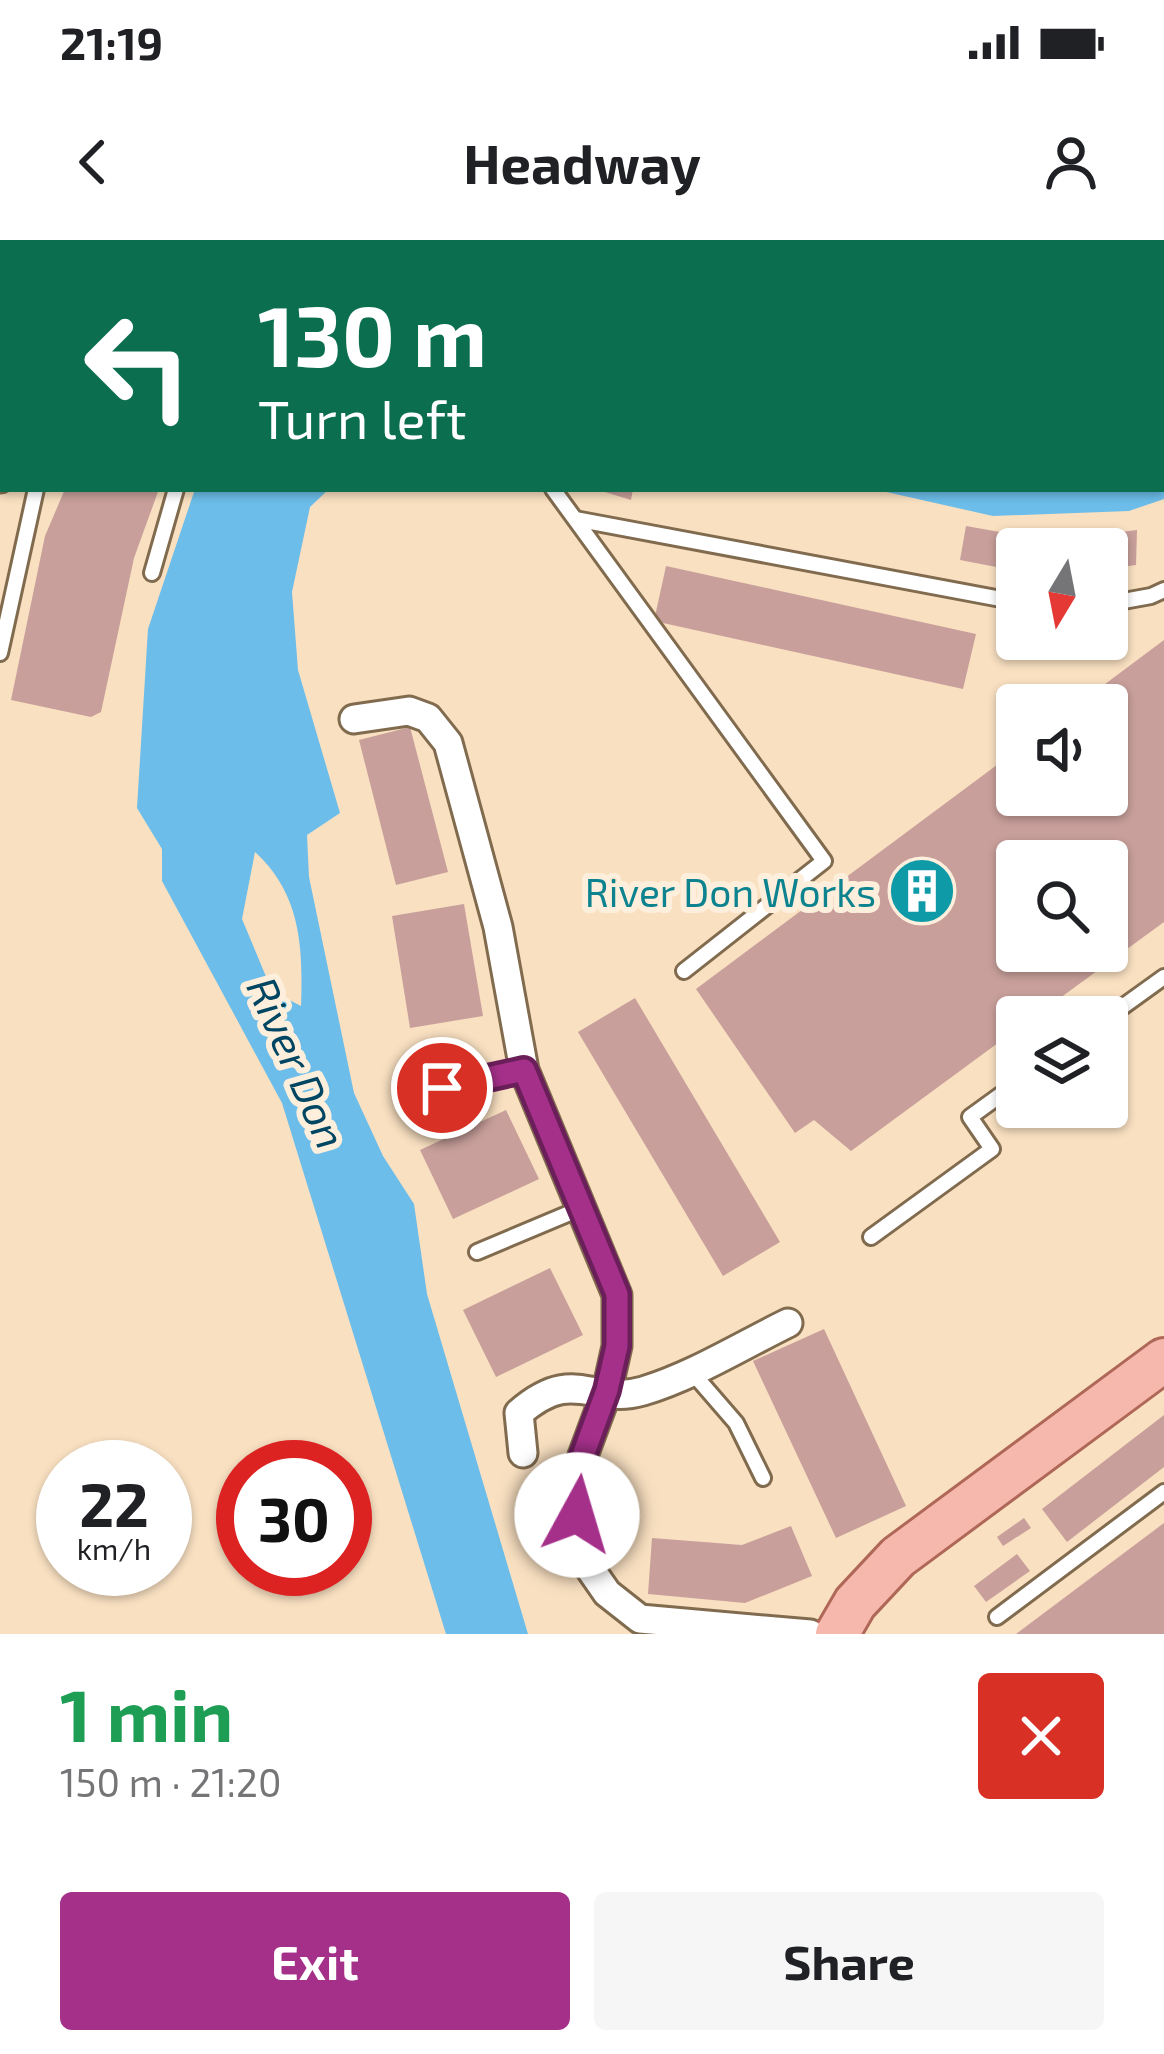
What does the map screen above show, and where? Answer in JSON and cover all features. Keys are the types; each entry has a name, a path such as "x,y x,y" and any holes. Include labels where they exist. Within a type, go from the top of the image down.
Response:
{"main road":[{"path":"837,1634 855,1604 898,1557 1164,1360"}],"street":[{"path":"354,719 410,711 428,718 448,743 498,927 524,1070 617,1294 617,1346 607,1390 581,1461 577,1515 582,1556 635,1627 811,1634"},
{"path":"524,1453 519,1413 539,1395 566,1388 634,1394 788,1323"}],"lane":[{"path":"0,653 35,492"},
{"path":"152,573 175,492"},
{"path":"555,492 824,861 684,971"},
{"path":"574,519 996,598"},
{"path":"1128,600 1164,590"},
{"path":"1128,1003 1164,977"},
{"path":"442,1088 524,1070"},
{"path":"872,1238 992,1149 970,1117 996,1098"},
{"path":"477,1252 584,1208"},
{"path":"691,1371 736,1423 763,1478"},
{"path":"998,1617 1164,1492"}],"water":[{"name":"River Don","path":"194,492 326,492 310,507 292,592 298,670 340,813 307,835 309,877 354,1093 383,1156 414,1204 427,1294 528,1634 446,1634 282,1103 162,881 162,849 137,808 148,629","holes":["255,852 282,885 299,942 301,1006 272,991 242,919"]},
{"path":"886,492 1164,492 1164,499 1129,511 993,516"}],"building":[{"path":"64,492 158,492 134,558 101,712 91,717 11,700 45,536"},
{"path":"605,492 632,492 631,500"},
{"path":"966,526 996,531 996,567 960,560"},
{"path":"1137,530 1136,565 1128,566 1128,531"},
{"path":"666,566 976,634 963,689 654,621"},
{"name":"River Don Works","path":"1164,640 1164,922 1128,948 1128,840 996,840 996,972 1096,972 1063,996 996,996 996,1044 851,1151 814,1120 795,1133 696,989 996,766 996,816 1128,816 1128,684 1105,684"},
{"path":"410,727 448,872 396,885 359,740"},
{"path":"464,904 483,1016 410,1028 392,916"},
{"path":"635,998 780,1242 723,1276 578,1032"},
{"path":"506,1110 539,1179 453,1219 420,1150"},
{"path":"550,1268 583,1335 496,1377 463,1310"},
{"path":"824,1329 906,1506 836,1538 753,1361"},
{"path":"1164,1415 1164,1467 1067,1542 1042,1509"},
{"path":"1024,1518 1031,1528 1003,1546 997,1537"},
{"path":"1164,1523 1164,1634 1016,1634"},
{"path":"791,1526 812,1576 745,1603 648,1594 652,1538 742,1545"},
{"path":"1017,1554 1030,1571 986,1602 974,1586"}],"place":[{"name":"River Don Works","path":"922,891"}],"route":[{"path":"442,1088 524,1070 617,1294 617,1346 607,1390 581,1461 577,1515"}]}
